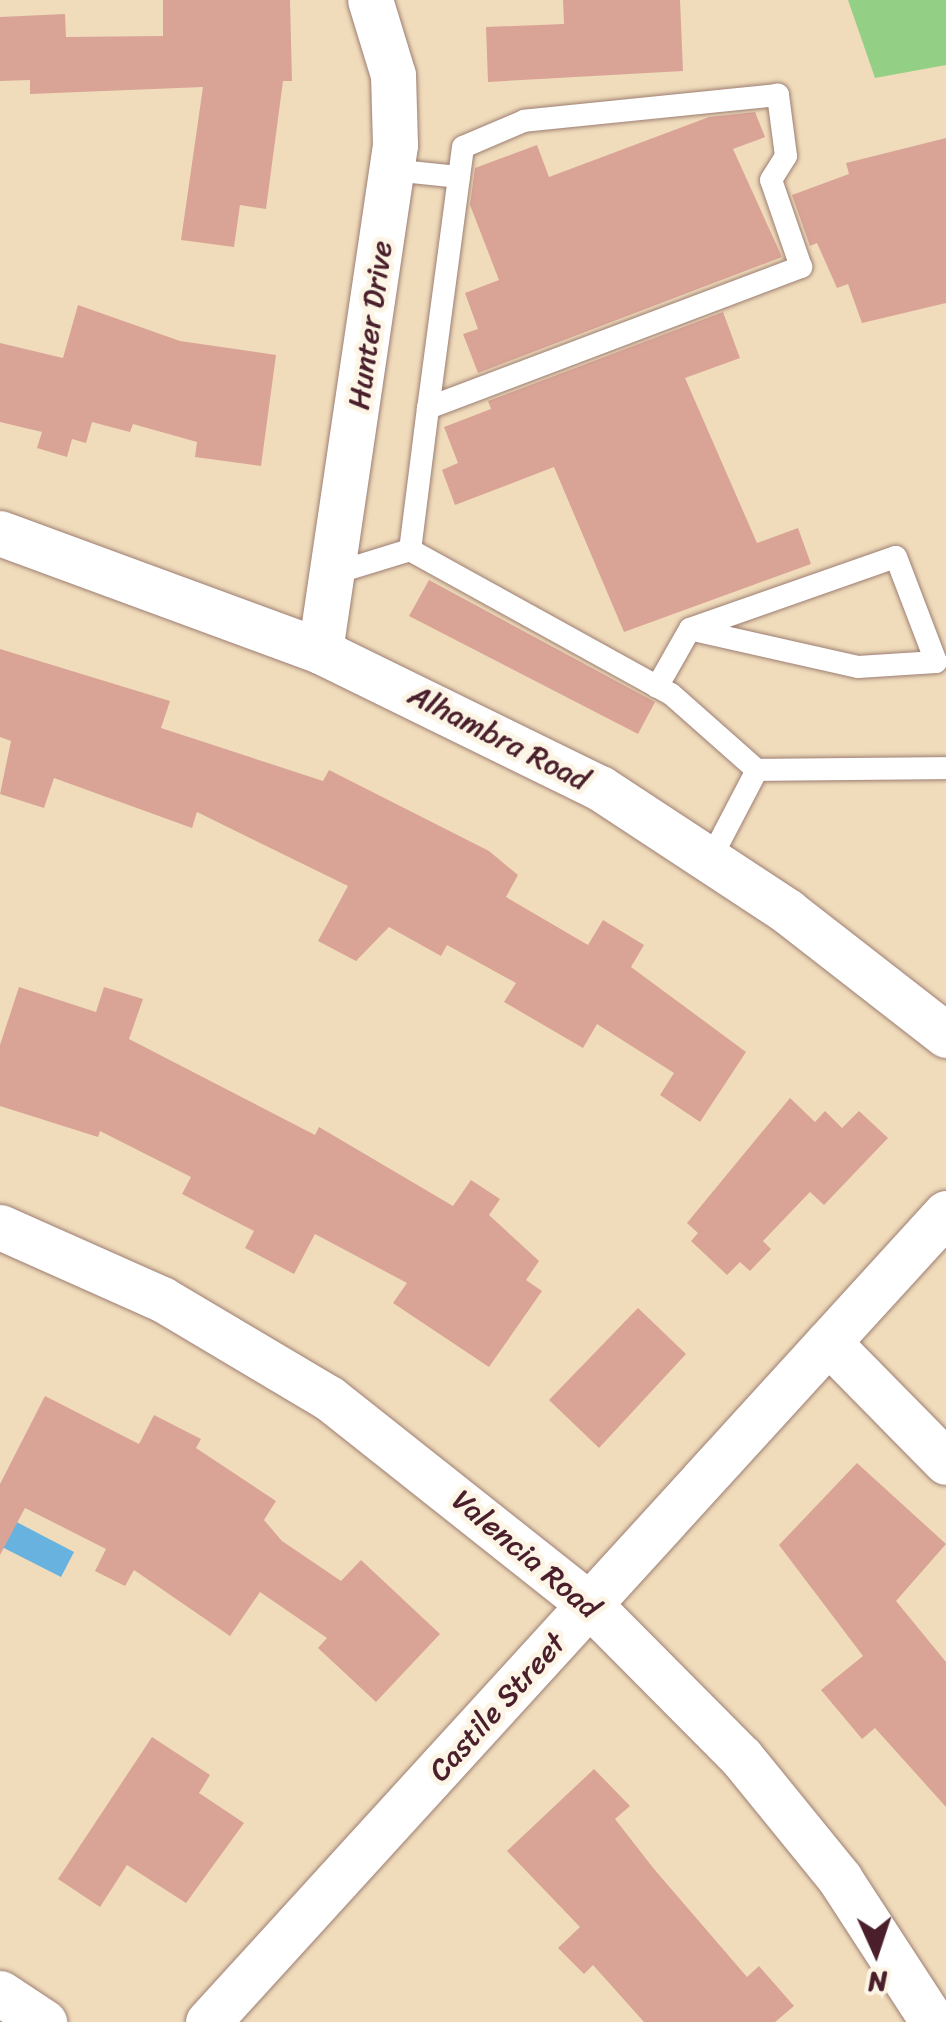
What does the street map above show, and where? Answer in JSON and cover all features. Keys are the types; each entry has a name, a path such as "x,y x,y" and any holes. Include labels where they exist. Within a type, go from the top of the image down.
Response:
{"street":[{"name":"Hunter Drive","path":"320,651 392,170 394,75 370,0"},
{"name":"Alhambra Road","path":"0,533 320,651 600,788 712,858 946,1035"},
{"name":"Castile Street","path":"208,2022 946,1213"},
{"name":"Valencia Road","path":"0,1227 162,1298 314,1389 590,1605 740,1757 840,1879 934,2022"},
{"path":"828,1342 946,1462"},
{"path":"0,1992 44,2022"}],"lane":[{"path":"410,550 428,408 460,177 463,147 524,122 778,95 786,156 771,180 801,268 428,408"},
{"path":"392,170 460,177"},
{"path":"332,574 410,550 657,686 757,770 946,768"},
{"path":"657,686 690,629 896,557 936,662 858,666 690,629"},
{"path":"712,858 757,770"}],"green space":[{"path":"848,0 946,0 946,65 875,78"}],"water":[{"path":"7,1517 74,1552 61,1577 0,1546"}],"building":[{"path":"163,0 290,0 292,81 283,81 266,209 240,205 234,247 181,240 203,87 30,94 30,80 0,81 0,17 65,14 66,37 163,36"},
{"path":"563,0 680,0 683,71 488,82 486,27 564,24"},
{"path":"755,112 765,137 733,149 782,257 478,373 463,334 478,329 465,293 499,280 470,205 475,168 537,145 549,177 709,117"},
{"path":"946,138 946,303 862,323 848,284 837,288 817,243 810,246 792,195 849,174 846,163"},
{"path":"78,305 180,341 276,355 261,466 195,457 197,442 133,424 130,432 92,422 86,443 72,439 67,457 37,448 42,432 0,422 0,343 63,358"},
{"path":"723,312 740,358 685,378 757,543 798,528 811,564 624,632 554,467 455,505 442,470 458,463 444,427 491,409 488,401"},
{"path":"429,580 655,702 638,734 409,616"},
{"path":"0,649 170,701 161,728 323,781 329,770 489,851 518,875 506,897 588,945 603,920 644,945 631,967 746,1052 700,1122 660,1095 674,1073 597,1024 583,1048 504,1002 516,983 447,945 441,956 389,927 356,961 318,941 348,886 197,812 192,828 54,778 44,808 0,794 11,741 0,737"},
{"path":"19,987 96,1012 104,987 143,999 129,1039 315,1135 319,1127 453,1206 471,1180 500,1199 489,1215 539,1261 526,1280 542,1291 489,1367 393,1303 407,1283 315,1234 294,1274 245,1248 254,1231 182,1194 191,1177 100,1131 98,1137 0,1106 0,1045"},
{"path":"790,1098 815,1122 825,1111 842,1128 859,1111 888,1138 824,1205 810,1192 763,1241 771,1249 750,1271 740,1262 727,1275 691,1241 698,1233 687,1223"},
{"path":"638,1308 686,1354 599,1448 549,1400"},
{"path":"45,1396 139,1444 154,1415 201,1439 196,1448 276,1501 264,1520 282,1541 341,1581 361,1560 440,1634 376,1702 318,1648 327,1638 260,1592 230,1636 134,1570 125,1586 95,1571 106,1549 25,1508 0,1555 0,1484"},
{"path":"857,1463 946,1544 896,1601 946,1662 946,1807 875,1728 862,1739 821,1690 863,1656 779,1545"},
{"path":"152,1737 210,1775 199,1793 244,1823 186,1903 127,1865 100,1907 58,1879"},
{"path":"594,1769 630,1806 615,1819 654,1869 747,1977 759,1966 794,2006 775,2022 644,2022 593,1965 584,1974 558,1948 580,1927 507,1851"}]}
